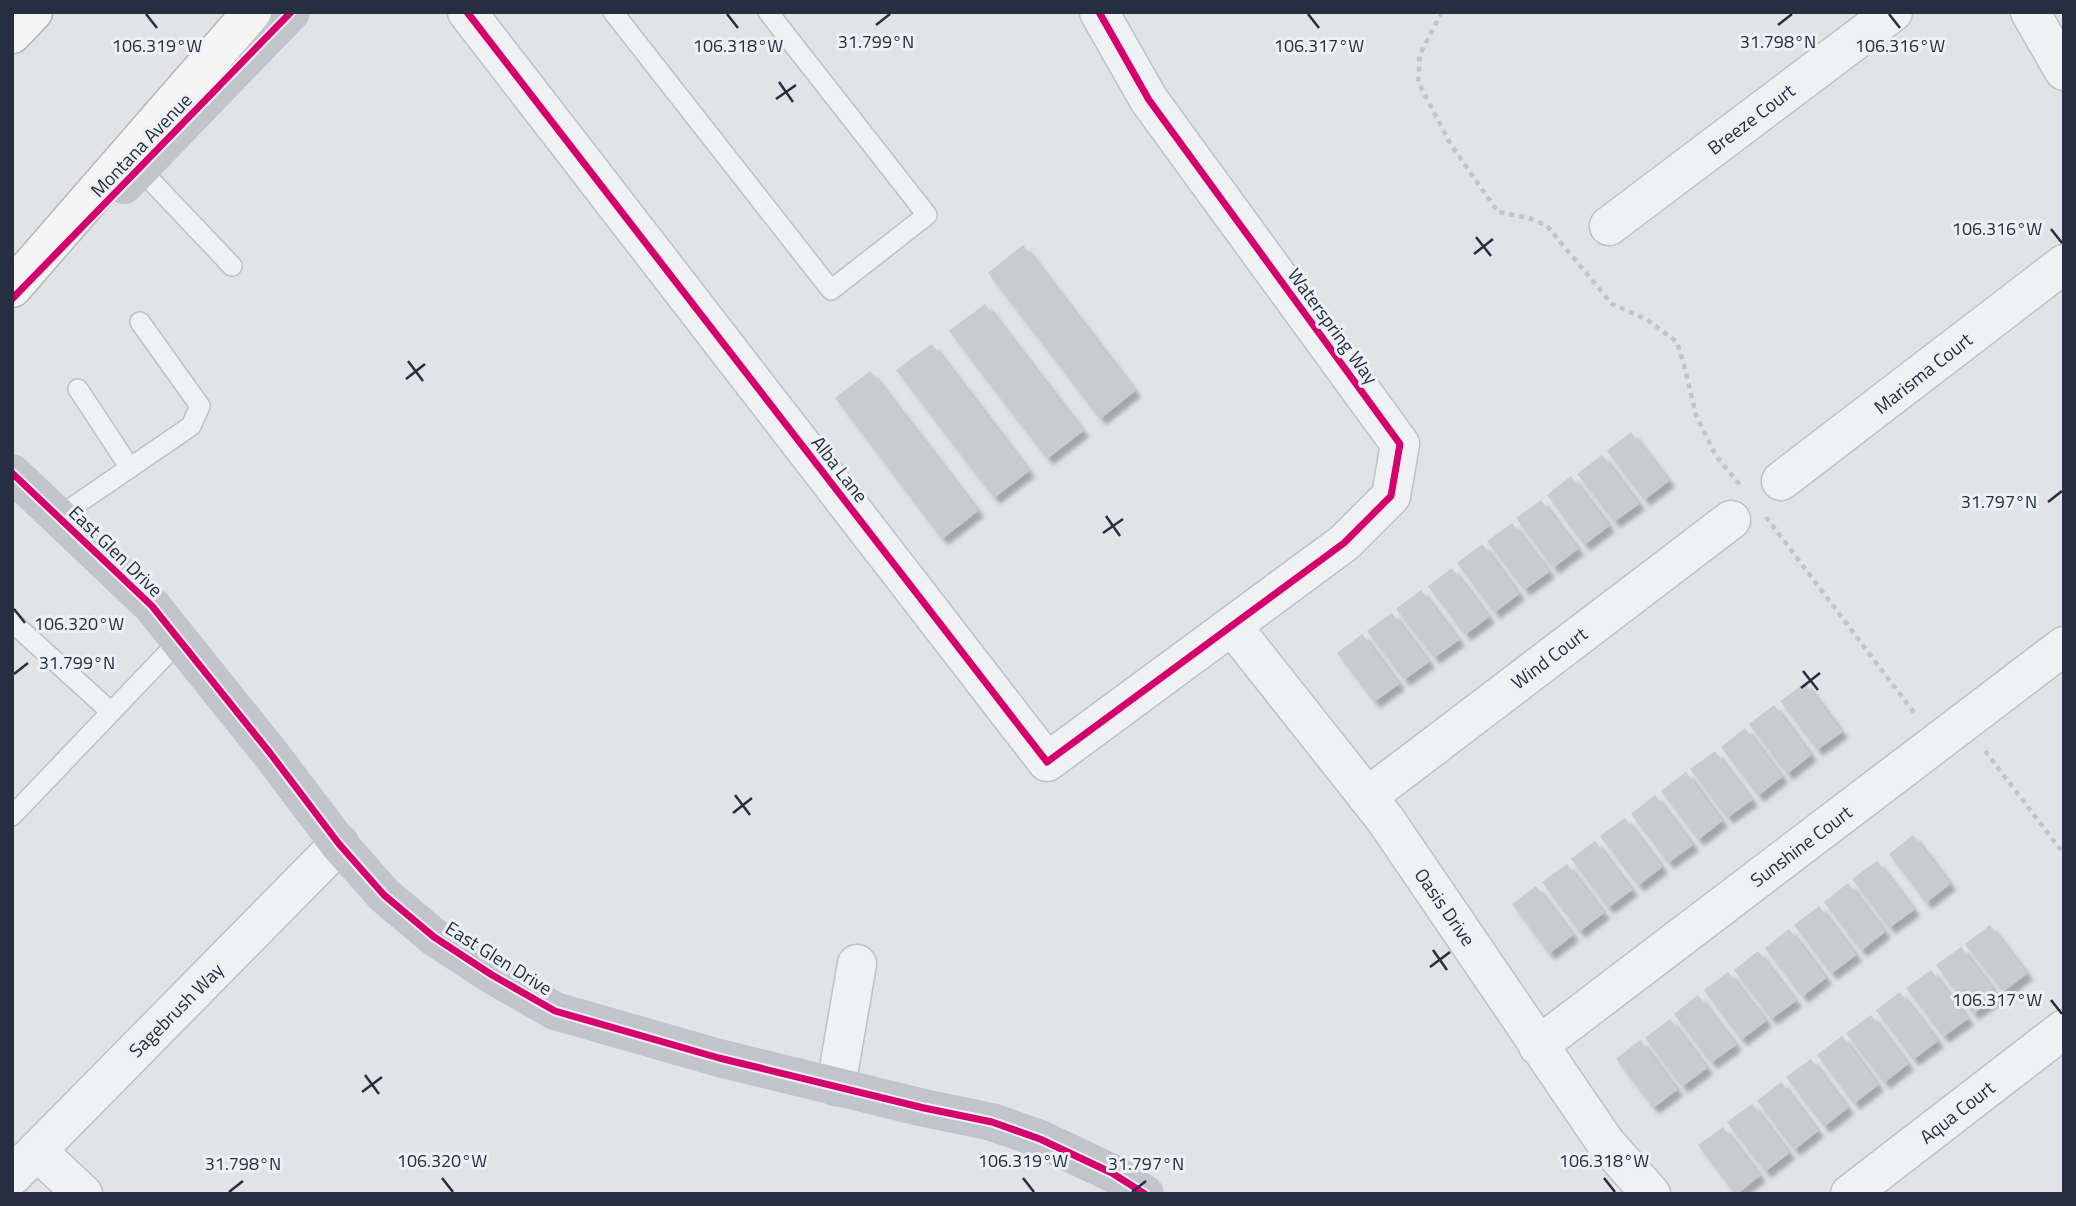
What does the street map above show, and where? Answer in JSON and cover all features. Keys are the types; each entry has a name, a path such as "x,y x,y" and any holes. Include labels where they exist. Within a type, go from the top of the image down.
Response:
{"highway":[{"path":"12,34 33,12"},
{"path":"12,288 252,12"}],"street":[{"name":"Montana Avenue","path":"12,299 291,12"},
{"name":"Alba Lane","path":"467,12 1047,762 1233,626"},
{"name":"Waterspring Way","path":"1099,12 1149,100 1400,444 1391,496 1344,543 1233,626"},
{"name":"Breeze Court","path":"1609,226 1893,12"},
{"path":"2029,12 2064,71"},
{"name":"Marisma Court","path":"1755,502 2064,264"},
{"name":"East Glen Drive","path":"12,473 152,606 339,844 384,895 434,937 492,975 555,1011 719,1058 992,1122 1016,1130 1112,1173 1145,1194"},
{"name":"Wind Court","path":"1367,797 1755,502"},
{"name":"Oasis Drive","path":"1233,626 1367,797 1471,944 1605,1142 1651,1194"},
{"name":"Sunshine Court","path":"1538,1046 2064,646"},
{"name":"Sagebrush Way","path":"25,1163 339,844"},
{"path":"836,1086 857,964"},
{"name":"Aqua Court","path":"1850,1194 2064,1029"},
{"path":"25,1163 83,1194"}],"lane":[{"path":"613,12 831,289 927,215 768,12"},
{"path":"139,168 232,266"},
{"path":"58,517 191,426 200,406 140,322"},
{"path":"78,389 130,468"},
{"path":"12,622 111,712"},
{"path":"12,816 180,640"}],"path":[{"path":"1442,12 1420,54 1418,82 1451,145 1499,212 1529,218 1547,226 1612,304 1646,318 1677,342 1696,415 1716,456 1950,733 2064,854"}],"building":[{"path":"1023,245 1135,391 1100,419 988,273"},
{"path":"985,304 1083,431 1047,459 949,331"},
{"path":"932,344 1029,471 994,498 896,370"},
{"path":"870,371 978,511 942,539 835,398"},
{"path":"1631,432 1669,481 1644,500 1607,451"},
{"path":"1602,455 1639,504 1614,522 1577,474"},
{"path":"1571,476 1609,526 1584,545 1547,495"},
{"path":"1541,500 1578,549 1553,568 1516,518"},
{"path":"1512,523 1549,572 1524,590 1487,541"},
{"path":"1482,544 1519,594 1494,613 1457,563"},
{"path":"1452,568 1489,617 1465,635 1428,586"},
{"path":"1421,590 1459,640 1434,658 1396,609"},
{"path":"1392,613 1429,662 1404,680 1367,631"},
{"path":"1362,634 1399,684 1374,702 1337,653"},
{"path":"1805,683 1842,732 1817,750 1780,701"},
{"path":"1774,705 1811,755 1787,774 1749,724"},
{"path":"1745,728 1782,777 1758,796 1721,747"},
{"path":"1715,751 1752,800 1727,818 1690,769"},
{"path":"1686,772 1722,821 1698,840 1661,791"},
{"path":"1655,795 1693,845 1668,863 1631,814"},
{"path":"1625,818 1662,867 1638,886 1600,836"},
{"path":"1913,835 1950,884 1926,903 1889,854"},
{"path":"1595,841 1632,890 1608,908 1571,859"},
{"path":"1877,861 1914,910 1889,928 1852,879"},
{"path":"1567,864 1604,913 1579,932 1542,882"},
{"path":"1848,883 1885,932 1861,951 1824,902"},
{"path":"1536,886 1573,935 1549,954 1512,904"},
{"path":"1819,906 1856,955 1831,974 1794,925"},
{"path":"1990,925 2027,974 2003,992 1965,944"},
{"path":"1789,929 1826,978 1802,997 1765,948"},
{"path":"1961,947 1998,996 1973,1014 1936,965"},
{"path":"1758,951 1796,1001 1771,1019 1734,970"},
{"path":"1931,970 1968,1019 1943,1037 1906,988"},
{"path":"1728,972 1766,1021 1741,1040 1704,990"},
{"path":"1900,992 1938,1041 1913,1060 1876,1010"},
{"path":"1698,995 1736,1045 1711,1063 1674,1014"},
{"path":"1871,1015 1908,1064 1884,1083 1846,1033"},
{"path":"1670,1019 1707,1068 1682,1087 1645,1038"},
{"path":"1842,1036 1878,1085 1854,1104 1817,1055"},
{"path":"1640,1040 1677,1090 1653,1108 1616,1059"},
{"path":"1811,1059 1848,1108 1824,1127 1786,1077"},
{"path":"1781,1082 1818,1131 1794,1150 1757,1101"},
{"path":"1752,1104 1789,1153 1765,1172 1727,1122"},
{"path":"1723,1127 1760,1176 1737,1194 1698,1145"}],"cycle path":[{"path":"12,299 291,12"},
{"path":"467,12 1047,762 1344,543 1391,496 1400,444 1149,100 1099,12"},
{"path":"12,473 152,606 339,844 384,895 434,937 492,975 555,1011 719,1058 992,1122 1040,1139 1112,1173 1145,1194"}]}
